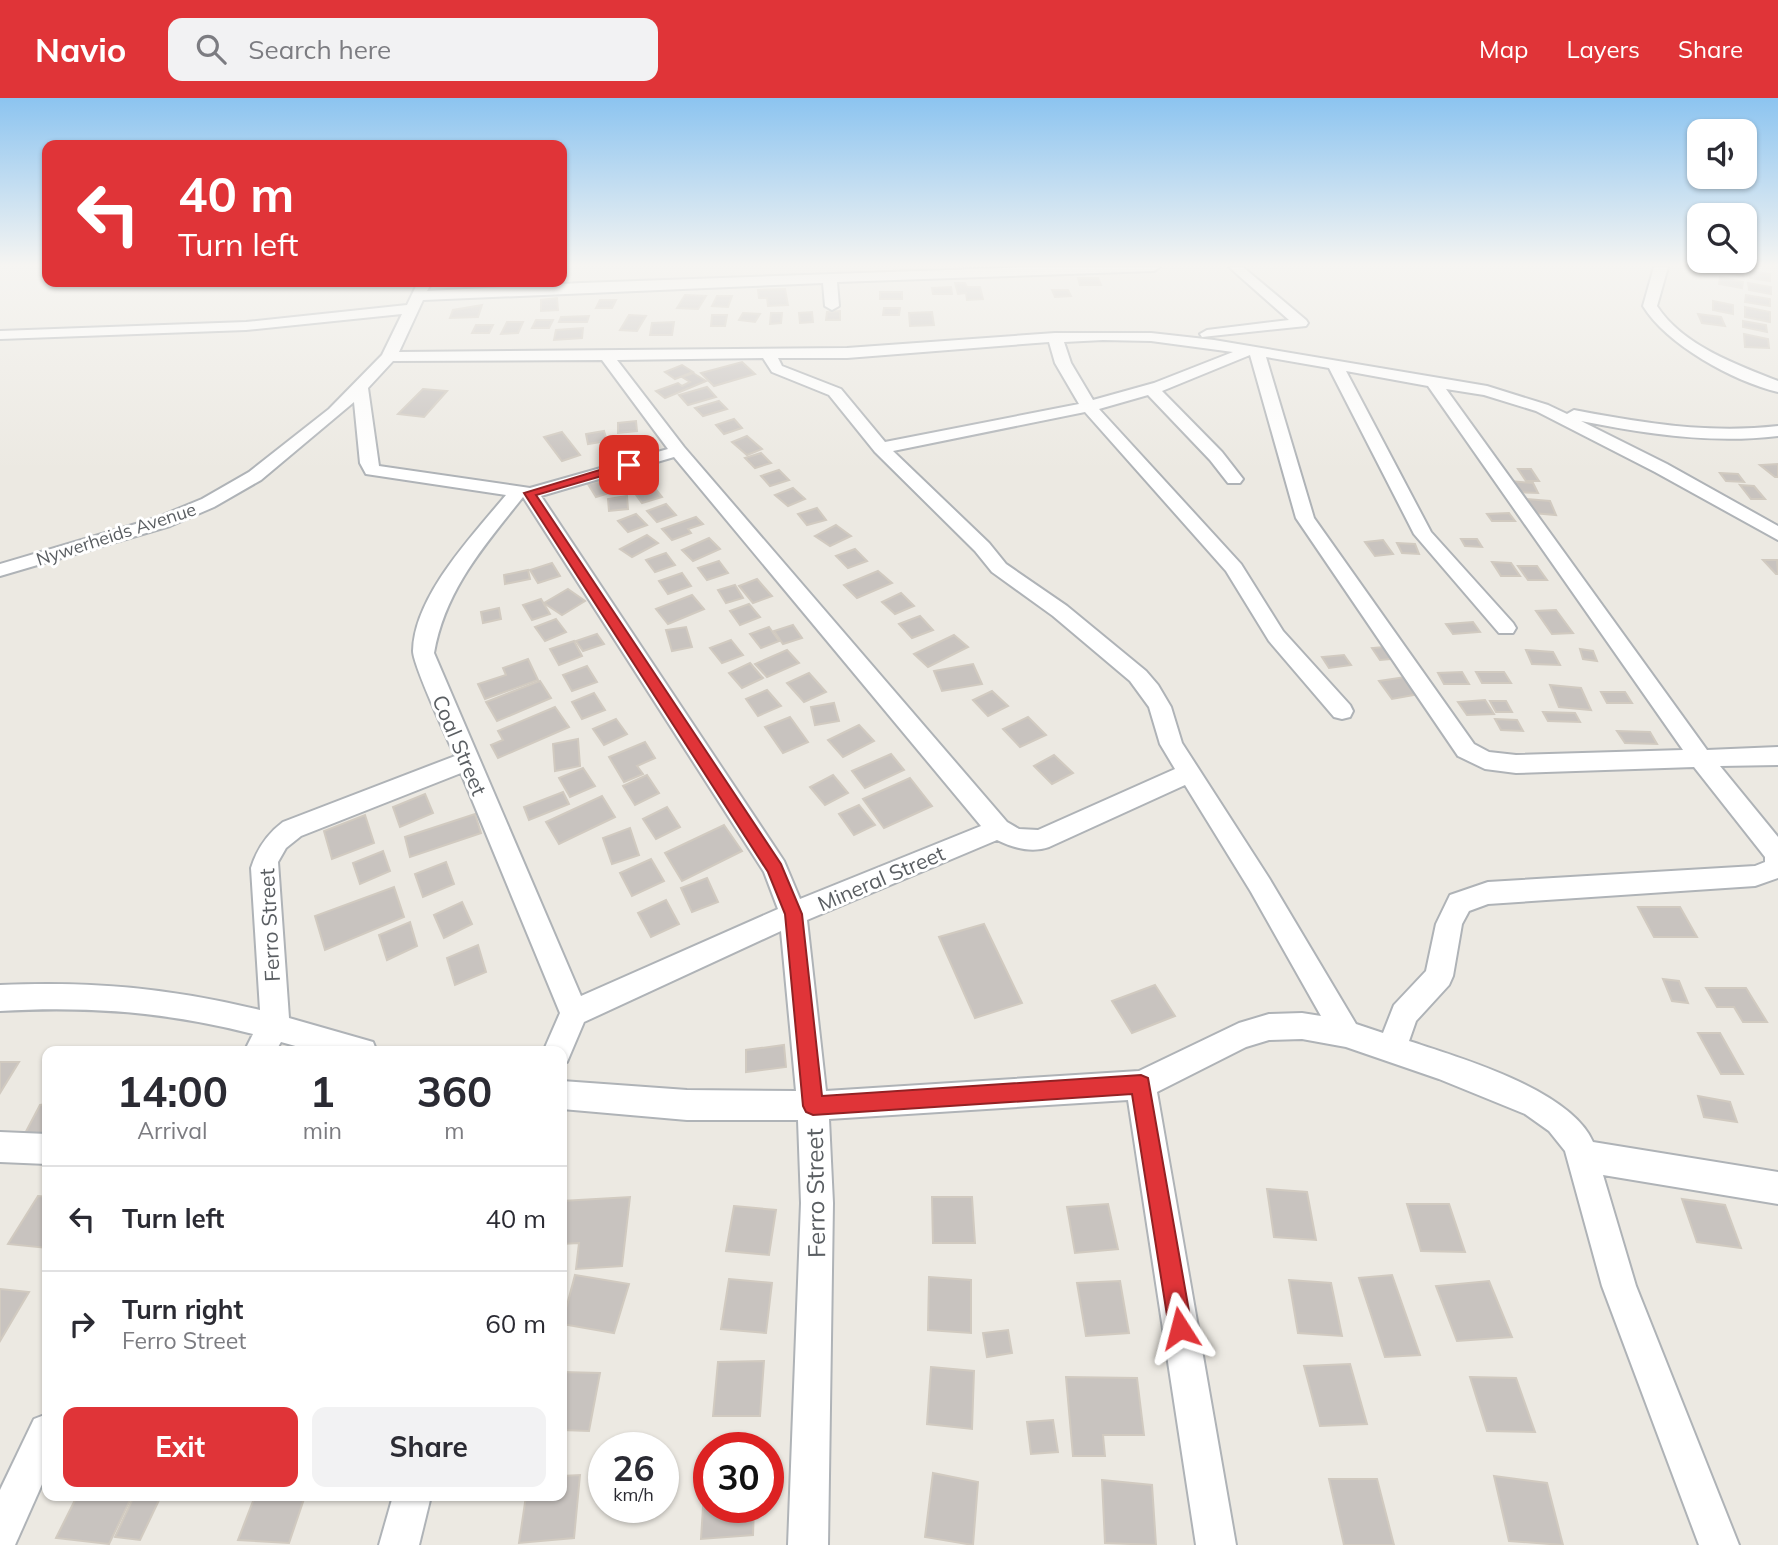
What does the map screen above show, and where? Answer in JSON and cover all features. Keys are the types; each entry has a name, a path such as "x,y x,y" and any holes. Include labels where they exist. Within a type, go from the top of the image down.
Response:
{"street":[{"path":"400,335 389,357 770,354 877,351 1055,337 1205,335"},
{"path":"1681,335 1726,365 1778,387"},
{"path":"1055,337 1063,363 1090,408 1234,568 1276,636 1342,711"},
{"path":"1151,337 1253,351 1487,391 1542,408 1674,431 1740,435 1778,431"},
{"path":"881,448 1090,408 1205,373 1253,351"},
{"path":"1253,351 1304,518 1466,750 1485,760 1516,764 1778,756"},
{"path":"605,354 678,451 998,830 1015,838 1040,839 1189,773"},
{"path":"770,354 771,362 777,369 835,392 881,448 982,547 999,568 1060,611 1138,676 1160,707 1171,744 1260,885 1346,1034"},
{"name":"Nywerheids Avenue","path":"0,570 163,522 208,503 274,463 360,388 389,357"},
{"path":"1335,365 1423,534 1506,628"},
{"path":"1392,1048 1404,1014 1439,976 1449,924 1459,903 1488,893 1755,876 1778,868 1777,854 1701,759 1435,384"},
{"path":"360,388 372,470 524,492 678,451"},
{"path":"1153,391 1216,456 1234,479"},
{"path":"1542,408 1661,468 1774,534"},
{"name":"Coal Street","path":"524,492 459,566 441,597 425,634 423,653 574,1013"},
{"name":"Mineral Street","path":"524,492 775,868 793,914 998,830"},
{"name":"Ferro Street","path":"287,1030 264,868 267,855 274,844 292,829 467,761"},
{"path":"560,1046 574,1013 793,914"},
{"name":"Ferro Street","path":"793,914 813,1106 817,1236 808,1545"},
{"path":"0,998 49,995 160,1003 287,1030 342,1046"},
{"path":"567,1095 687,1105 813,1106 1141,1084 1239,1036 1269,1027 1302,1026 1346,1034 1392,1048 1536,1104 1550,1112 1571,1132 1582,1156 1619,1286 1719,1545"},
{"path":"266,1046 287,1030"},
{"path":"1141,1084 1216,1545"},
{"path":"0,1147 42,1149"},
{"path":"1582,1156 1778,1188"},
{"path":"0,1533 42,1443"},
{"path":"399,1545 411,1501"}],"building":[{"path":"555,335 582,335 582,338 554,340"},
{"path":"1744,335 1768,339 1769,348 1745,347"},
{"path":"742,362 755,374 714,386 701,373"},
{"path":"682,365 693,372 675,379 665,372"},
{"path":"693,373 706,381 665,398 656,391 678,383 682,386 690,382 682,377"},
{"path":"707,387 716,397 688,405 679,395"},
{"path":"423,389 447,391 424,417 398,414"},
{"path":"719,401 727,409 703,416 695,408"},
{"path":"734,419 742,428 724,434 716,425"},
{"path":"636,421 637,431 618,433 618,423"},
{"path":"604,431 607,441 588,444 586,434"},
{"path":"562,432 580,455 562,461 544,437"},
{"path":"747,436 762,449 747,455 732,442"},
{"path":"761,453 771,463 755,468 745,458"},
{"path":"1778,464 1778,477 1760,465"},
{"path":"640,468 648,479 629,485 621,474"},
{"path":"1518,469 1531,469 1539,481 1526,481"},
{"path":"779,470 789,480 770,486 761,476"},
{"path":"1720,473 1738,474 1744,482 1726,481"},
{"path":"610,478 619,490 596,497 588,484"},
{"path":"1510,481 1533,483 1538,493 1515,492"},
{"path":"1740,485 1754,486 1765,499 1751,499"},
{"path":"653,486 662,497 642,503 634,492"},
{"path":"793,488 805,499 788,506 775,495"},
{"path":"627,496 628,509 609,511 608,499"},
{"path":"1526,499 1550,501 1556,515 1533,513"},
{"path":"666,504 676,515 657,522 647,511"},
{"path":"817,508 826,520 807,525 798,514"},
{"path":"1509,513 1515,521 1492,521 1487,514"},
{"path":"636,514 647,525 628,532 618,521"},
{"path":"696,517 703,524 688,529 691,533 672,540 662,529"},
{"path":"836,525 851,536 830,546 815,536"},
{"path":"647,535 658,543 632,557 620,549"},
{"path":"709,538 720,549 693,561 682,550"},
{"path":"1461,539 1477,539 1482,547 1465,546"},
{"path":"1383,540 1393,554 1375,556 1365,542"},
{"path":"1397,543 1415,544 1419,554 1402,553"},
{"path":"855,549 867,561 848,568 836,556"},
{"path":"666,553 675,565 655,572 646,560"},
{"path":"1763,560 1777,560 1778,574 1776,574"},
{"path":"719,561 728,573 707,580 698,568"},
{"path":"1492,562 1511,563 1520,576 1501,576"},
{"path":"552,563 560,576 538,583 530,570"},
{"path":"1518,566 1537,566 1547,580 1528,580"},
{"path":"528,570 530,579 505,584 504,575"},
{"path":"878,571 892,583 857,598 844,585"},
{"path":"682,573 691,586 668,594 659,581"},
{"path":"757,579 772,596 753,603 739,586"},
{"path":"735,585 743,598 726,603 718,590"},
{"path":"568,589 585,601 562,615 544,603"},
{"path":"901,593 914,606 895,614 882,602"},
{"path":"692,595 704,609 668,624 656,609"},
{"path":"541,599 550,614 532,620 523,605"},
{"path":"749,604 760,617 740,625 730,611"},
{"path":"499,608 501,619 483,623 481,612"},
{"path":"1556,610 1573,633 1552,634 1536,611"},
{"path":"920,616 933,630 912,638 899,624"},
{"path":"556,619 566,632 545,641 535,627"},
{"path":"1473,622 1480,632 1453,634 1446,624"},
{"path":"793,625 802,638 783,644 774,631"},
{"path":"686,627 692,647 672,651 666,630"},
{"path":"769,627 779,641 761,648 750,634"},
{"path":"597,634 604,644 583,651 576,641"},
{"path":"954,635 968,647 928,667 914,654"},
{"path":"731,640 743,655 722,663 710,648"},
{"path":"574,641 582,656 559,665 550,649"},
{"path":"1396,646 1404,658 1380,660 1372,648"},
{"path":"1580,649 1593,651 1597,661 1583,659"},
{"path":"787,650 799,663 767,677 755,664"},
{"path":"1526,650 1553,652 1560,665 1532,664"},
{"path":"1344,655 1351,665 1329,668 1322,657"},
{"path":"528,659 538,680 485,699 478,684 506,675 503,668"},
{"path":"750,663 763,678 742,688 729,673"},
{"path":"973,664 982,684 942,691 934,671"},
{"path":"587,666 597,682 572,691 563,675"},
{"path":"1462,672 1469,684 1444,684 1438,673"},
{"path":"1476,672 1504,672 1511,683 1482,683"},
{"path":"809,673 826,692 804,702 787,683"},
{"path":"1405,677 1419,694 1392,699 1379,681"},
{"path":"540,681 551,698 497,721 486,702"},
{"path":"1550,685 1581,688 1591,710 1559,707"},
{"path":"767,690 781,706 758,716 746,699"},
{"path":"992,691 1008,706 988,716 973,700"},
{"path":"1601,692 1625,692 1632,703 1607,703"},
{"path":"594,693 605,710 582,719 572,702"},
{"path":"1485,700 1494,714 1467,715 1458,702"},
{"path":"1490,701 1506,701 1512,712 1496,712"},
{"path":"834,703 839,721 815,725 811,707"},
{"path":"555,707 569,727 498,758 491,745 503,740 498,731"},
{"path":"1543,712 1575,713 1580,722 1548,721"},
{"path":"790,717 808,742 783,753 765,727"},
{"path":"1028,717 1046,735 1020,747 1003,729"},
{"path":"616,719 627,734 604,745 593,729"},
{"path":"1495,719 1517,720 1523,731 1501,730"},
{"path":"859,725 874,741 843,757 828,740"},
{"path":"1617,731 1650,732 1657,744 1625,743"},
{"path":"578,739 580,766 555,771 553,744"},
{"path":"645,742 655,758 637,766 643,774 624,782 609,757"},
{"path":"891,754 904,770 865,788 852,771"},
{"path":"1054,755 1073,773 1052,784 1034,766"},
{"path":"583,768 595,786 570,797 559,778"},
{"path":"647,775 659,793 635,805 623,786"},
{"path":"833,775 848,793 825,805 810,787"},
{"path":"910,778 932,806 884,828 863,799"},
{"path":"563,792 569,804 529,820 524,807"},
{"path":"425,794 433,813 400,827 393,807"},
{"path":"602,796 615,817 559,844 546,822"},
{"path":"859,805 875,825 854,835 839,814"},
{"path":"667,807 680,827 656,839 643,819"},
{"path":"475,814 481,833 410,857 405,837"},
{"path":"365,815 374,843 332,859 324,831"},
{"path":"724,825 742,851 682,881 665,853"},
{"path":"630,828 639,855 612,864 603,838"},
{"path":"383,851 390,871 360,884 353,863"},
{"path":"651,859 664,881 632,896 620,873"},
{"path":"446,862 454,884 423,897 415,874"},
{"path":"707,878 718,902 692,912 681,888"},
{"path":"394,887 404,917 325,950 315,916"},
{"path":"666,900 679,924 651,937 638,913"},
{"path":"462,902 472,924 444,938 434,915"},
{"path":"1638,907 1680,907 1697,937 1654,937"},
{"path":"410,922 417,946 387,960 379,935"},
{"path":"984,924 1022,1003 975,1018 939,937"},
{"path":"478,945 486,972 455,985 447,958"},
{"path":"1663,979 1679,981 1688,1003 1672,1001"},
{"path":"1155,985 1175,1016 1132,1033 1112,1001"},
{"path":"1706,988 1746,988 1767,1022 1743,1022 1734,1007 1717,1007"},
{"path":"1698,1033 1720,1033 1743,1074 1721,1074"},
{"path":"784,1045 786,1067 746,1072 746,1050"},
{"path":"0,1062 19,1062 0,1093"},
{"path":"1698,1096 1730,1102 1737,1122 1704,1117"},
{"path":"40,1105 42,1142 20,1143"},
{"path":"1267,1189 1307,1192 1316,1240 1274,1237"},
{"path":"38,1196 42,1196 42,1247 8,1244"},
{"path":"630,1197 622,1266 576,1269 579,1243 567,1244 567,1201"},
{"path":"932,1197 972,1197 975,1243 933,1243"},
{"path":"1682,1199 1725,1205 1741,1248 1697,1242"},
{"path":"1108,1204 1118,1249 1075,1253 1067,1207"},
{"path":"1407,1204 1449,1204 1465,1252 1421,1251"},
{"path":"734,1206 776,1210 769,1255 726,1251"},
{"path":"575,1275 629,1284 614,1333 567,1325 567,1305"},
{"path":"1392,1275 1420,1355 1385,1357 1359,1278"},
{"path":"929,1277 971,1280 971,1333 928,1330"},
{"path":"729,1279 772,1283 766,1333 721,1329"},
{"path":"1289,1280 1331,1283 1342,1336 1298,1333"},
{"path":"1120,1281 1129,1333 1086,1336 1077,1283"},
{"path":"1489,1281 1512,1337 1457,1341 1436,1286"},
{"path":"0,1289 29,1292 0,1341"},
{"path":"1008,1330 1012,1353 987,1357 983,1333"},
{"path":"764,1361 760,1416 713,1416 718,1362"},
{"path":"1350,1364 1367,1424 1320,1426 1304,1366"},
{"path":"931,1367 974,1371 972,1429 927,1424"},
{"path":"567,1372 600,1373 589,1431 567,1430"},
{"path":"1066,1377 1137,1378 1144,1435 1103,1435 1105,1456 1073,1456"},
{"path":"1470,1377 1516,1378 1535,1432 1487,1431"},
{"path":"1053,1420 1058,1452 1031,1454 1027,1422"},
{"path":"933,1473 978,1482 973,1545 925,1537"},
{"path":"580,1475 574,1538 519,1543 525,1501 567,1501 567,1476"},
{"path":"1494,1476 1547,1483 1563,1545 1509,1541"},
{"path":"1329,1479 1377,1479 1394,1545 1344,1545"},
{"path":"1102,1480 1152,1485 1156,1545 1105,1543"},
{"path":"74,1501 130,1501 109,1544 56,1538"},
{"path":"132,1501 159,1501 140,1540 115,1537"},
{"path":"253,1501 303,1501 289,1543 238,1540"},
{"path":"702,1523 753,1523 753,1535 701,1539"}],"route":[{"path":"629,465 530,493 775,868 793,914 813,1106 1141,1084 1180,1328"}]}
